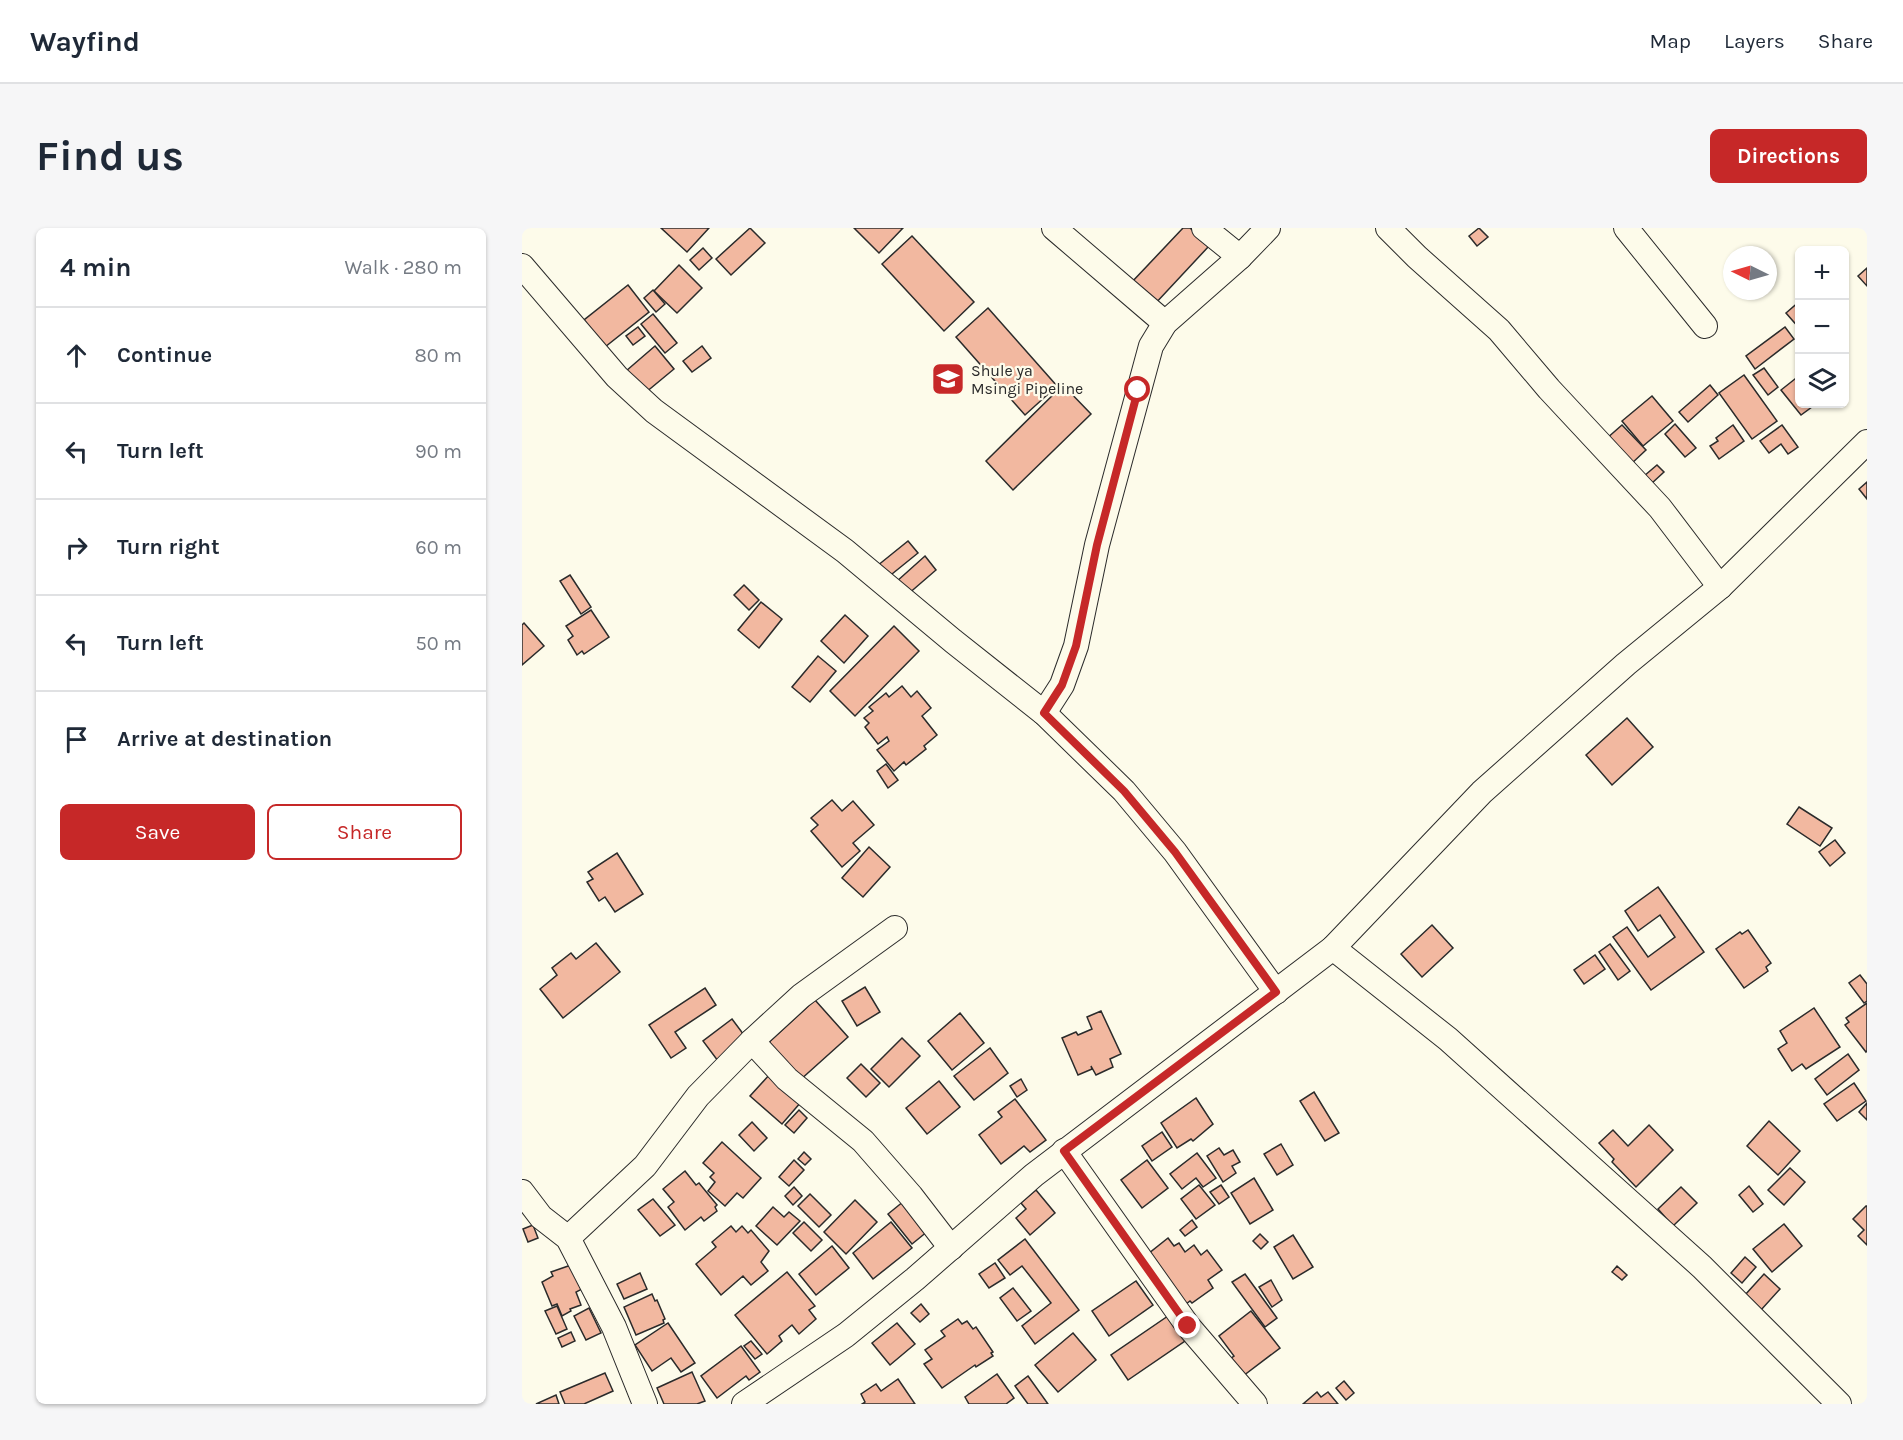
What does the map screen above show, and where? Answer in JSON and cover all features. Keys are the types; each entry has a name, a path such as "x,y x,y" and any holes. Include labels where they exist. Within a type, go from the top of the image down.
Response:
{"street":[{"path":"1054,228 1164,323"},
{"path":"1204,228 1240,257"},
{"path":"1044,713 1062,685 1076,646 1097,545 1124,438 1151,346 1164,323 1240,257 1268,228"},
{"path":"1388,228 1499,330 1549,389 1660,508 1720,587"},
{"path":"1626,228 1705,326"},
{"path":"522,266 617,377 654,411 845,551 952,641 1044,713 1124,791 1175,852 1276,992"},
{"path":"744,1404 846,1335 1064,1151 1333,948 1482,792 1626,664 1720,587 1867,442"},
{"path":"568,1238 645,1166 698,1096 752,1041 801,996 895,928"},
{"path":"1333,948 1448,1039 1702,1267 1839,1404"},
{"path":"752,1041 787,1079 862,1142 911,1196 951,1248"},
{"path":"1064,1151 1188,1326 1255,1404"},
{"path":"522,1192 541,1217 568,1238 610,1318 645,1404"}],"building":[{"path":"661,228 709,228 687,252"},
{"path":"750,228 765,243 731,275 716,259"},
{"path":"854,228 903,228 879,253"},
{"path":"1183,228 1190,228 1209,246 1154,305 1131,283"},
{"path":"1479,228 1488,237 1477,246 1469,236"},
{"path":"912,236 974,302 944,331 882,264"},
{"path":"703,248 712,258 699,270 690,260"},
{"path":"679,265 702,288 677,313 654,291"},
{"path":"1867,268 1867,286 1858,276"},
{"path":"628,285 649,312 605,347 584,320"},
{"path":"653,290 665,304 656,312 644,298"},
{"path":"1795,305 1795,323 1786,313"},
{"path":"988,308 1057,386 1025,415 956,337"},
{"path":"653,314 677,343 665,353 641,324"},
{"path":"638,327 645,336 633,345 626,336"},
{"path":"1785,327 1794,339 1755,369 1746,356"},
{"path":"655,346 674,369 645,393 626,371"},
{"path":"702,346 711,358 692,372 683,361"},
{"path":"1764,368 1778,387 1768,395 1753,375"},
{"path":"1744,375 1777,421 1752,439 1719,393"},
{"path":"1795,379 1795,408 1781,390"},
{"path":"1063,385 1091,414 1013,490 986,461"},
{"path":"1710,385 1718,395 1688,422 1679,412"},
{"path":"1652,396 1673,421 1643,446 1622,421"},
{"path":"1795,408 1811,408 1801,415"},
{"path":"1675,424 1696,448 1685,457 1665,434"},
{"path":"1622,425 1646,450 1630,465 1606,439"},
{"path":"1733,425 1744,441 1719,459 1710,446 1718,441 1716,438"},
{"path":"1782,425 1798,447 1788,454 1781,444 1769,453 1760,441"},
{"path":"1657,465 1664,472 1651,484 1644,476"},
{"path":"1867,482 1867,499 1859,489"},
{"path":"908,541 918,553 887,578 877,566"},
{"path":"925,556 936,570 907,595 896,582"},
{"path":"570,575 591,607 581,614 560,581"},
{"path":"744,585 759,600 749,610 734,595"},
{"path":"761,602 782,619 759,648 738,630"},
{"path":"591,610 609,637 584,654 582,651 577,655 568,640 573,636 566,626"},
{"path":"845,615 868,636 844,663 821,641"},
{"path":"524,623 544,646 522,665 522,625"},
{"path":"894,626 919,651 855,716 830,691"},
{"path":"818,656 836,671 810,702 792,687"},
{"path":"902,686 911,697 917,691 931,708 922,716 937,735 924,746 926,749 906,765 904,762 894,771 877,750 889,741 887,737 878,744 865,727 869,723 864,718 873,711 869,707 886,693 889,697"},
{"path":"1627,718 1653,747 1612,785 1586,755"},
{"path":"886,764 898,780 888,788 877,771"},
{"path":"832,800 842,811 853,801 874,825 853,843 860,851 842,867 811,831 818,825 811,818"},
{"path":"1799,807 1832,828 1820,846 1787,824"},
{"path":"1835,840 1845,853 1830,866 1819,852"},
{"path":"869,847 890,867 863,897 842,878"},
{"path":"617,853 643,894 615,912 605,897 599,901 587,882 593,879 588,872"},
{"path":"1658,887 1704,952 1651,990 1613,937 1627,927 1648,957 1675,937 1660,915 1638,931 1625,911"},
{"path":"1432,925 1453,948 1422,977 1401,954"},
{"path":"1748,930 1771,963 1766,967 1768,971 1744,988 1716,949 1740,932 1742,934"},
{"path":"596,943 620,972 563,1018 540,989 557,975 552,968 571,953 576,959"},
{"path":"1610,944 1630,971 1618,980 1599,952"},
{"path":"1595,955 1605,969 1584,984 1574,970"},
{"path":"1860,975 1867,984 1867,1001 1864,1003 1849,983"},
{"path":"865,987 880,1012 857,1026 842,1001"},
{"path":"705,988 716,1005 675,1032 686,1048 671,1058 649,1025"},
{"path":"815,1000 848,1037 799,1081 766,1045"},
{"path":"1867,1003 1866,1052 1845,1025 1849,1022 1846,1018"},
{"path":"1814,1008 1840,1047 1806,1069 1802,1064 1792,1071 1778,1049 1787,1043 1780,1031"},
{"path":"1101,1011 1121,1054 1110,1059 1113,1067 1096,1075 1091,1066 1092,1069 1078,1075 1062,1038 1092,1029 1087,1017"},
{"path":"960,1013 984,1043 952,1070 928,1041"},
{"path":"732,1019 750,1043 721,1065 703,1041"},
{"path":"902,1038 920,1056 889,1087 871,1069"},
{"path":"990,1048 1008,1073 974,1100 954,1076"},
{"path":"1848,1054 1859,1070 1827,1095 1815,1079"},
{"path":"861,1064 880,1083 866,1097 847,1078"},
{"path":"770,1074 801,1102 782,1124 750,1096"},
{"path":"1021,1079 1027,1090 1017,1097 1010,1086"},
{"path":"939,1081 960,1107 927,1134 906,1108"},
{"path":"1854,1083 1866,1101 1837,1121 1824,1104"},
{"path":"1314,1092 1339,1133 1325,1141 1300,1101"},
{"path":"1196,1098 1213,1124 1193,1141 1191,1139 1177,1148 1161,1123"},
{"path":"1015,1099 1046,1140 1030,1152 1024,1146 1001,1164 979,1135 1002,1117 998,1112"},
{"path":"1867,1103 1867,1120 1859,1112"},
{"path":"799,1110 807,1118 794,1133 785,1125"},
{"path":"1769,1121 1800,1151 1778,1175 1747,1146"},
{"path":"752,1122 767,1138 754,1151 739,1135"},
{"path":"1649,1125 1673,1150 1636,1187 1612,1162 1614,1159 1599,1143 1613,1130 1628,1146"},
{"path":"1162,1132 1172,1147 1152,1161 1142,1146"},
{"path":"722,1142 761,1178 743,1198 737,1193 725,1206 708,1191 715,1182 710,1177 714,1173 703,1163"},
{"path":"1281,1144 1293,1165 1277,1175 1264,1154"},
{"path":"1219,1148 1224,1155 1233,1150 1240,1162 1232,1166 1236,1173 1223,1182 1207,1156"},
{"path":"804,1152 811,1159 805,1165 798,1159"},
{"path":"1197,1153 1216,1178 1203,1187 1196,1178 1182,1189 1170,1174"},
{"path":"794,1160 804,1170 789,1186 779,1177"},
{"path":"1147,1160 1168,1188 1142,1208 1121,1180"},
{"path":"1790,1168 1805,1182 1784,1205 1768,1190"},
{"path":"685,1171 696,1185 699,1183 717,1205 715,1207 717,1211 704,1221 701,1217 685,1230 668,1207 674,1202 663,1189"},
{"path":"1254,1178 1273,1210 1250,1224 1231,1193"},
{"path":"1199,1185 1215,1205 1196,1219 1181,1199"},
{"path":"1221,1185 1229,1197 1219,1204 1210,1192"},
{"path":"1749,1186 1763,1204 1753,1212 1739,1195"},
{"path":"794,1187 802,1196 793,1205 785,1196"},
{"path":"1681,1187 1697,1203 1673,1226 1658,1209"},
{"path":"1036,1190 1055,1213 1030,1235 1016,1218 1026,1209 1021,1203"},
{"path":"810,1194 831,1215 819,1227 798,1206"},
{"path":"653,1199 675,1225 660,1236 638,1210"},
{"path":"855,1200 877,1222 846,1254 824,1232"},
{"path":"904,1201 928,1231 912,1244 888,1214"},
{"path":"1866,1206 1867,1245 1858,1236 1864,1230 1853,1219"},
{"path":"773,1207 784,1217 789,1212 800,1221 777,1245 756,1226"},
{"path":"1192,1220 1197,1227 1185,1236 1180,1230"},
{"path":"804,1222 822,1240 811,1251 793,1233"},
{"path":"891,1222 912,1248 873,1279 853,1253"},
{"path":"1784,1224 1802,1246 1772,1272 1753,1249"},
{"path":"533,1225 538,1238 528,1242 523,1229"},
{"path":"731,1226 736,1232 742,1226 748,1233 751,1230 769,1251 761,1262 768,1271 751,1285 743,1276 721,1295 696,1264 716,1247 712,1242"},
{"path":"1260,1234 1268,1242 1261,1249 1253,1241"},
{"path":"1293,1235 1313,1267 1293,1279 1274,1247"},
{"path":"1168,1238 1174,1246 1179,1243 1185,1252 1194,1245 1201,1255 1207,1250 1222,1270 1208,1280 1213,1288 1181,1308 1148,1254"},
{"path":"1025,1239 1079,1310 1035,1344 1022,1326 1051,1303 1022,1266 1010,1275 998,1260"},
{"path":"832,1246 849,1268 816,1295 799,1274"},
{"path":"1745,1257 1756,1267 1742,1283 1731,1273"},
{"path":"995,1263 1005,1278 989,1288 979,1274"},
{"path":"574,1264 584,1288 576,1292 581,1305 570,1309 571,1311 562,1316 557,1304 552,1306 542,1282 553,1276 551,1272"},
{"path":"1617,1266 1627,1275 1622,1280 1612,1272"},
{"path":"787,1272 815,1306 809,1310 816,1319 799,1334 792,1325 779,1336 782,1341 767,1354 735,1315"},
{"path":"640,1273 647,1289 624,1299 617,1284"},
{"path":"1245,1274 1277,1318 1265,1327 1232,1282"},
{"path":"1764,1274 1780,1289 1761,1310 1745,1295"},
{"path":"1271,1280 1282,1300 1272,1307 1259,1287"},
{"path":"1136,1281 1153,1305 1109,1336 1092,1311"},
{"path":"1013,1288 1031,1311 1017,1321 1000,1298"},
{"path":"652,1294 665,1319 664,1323 636,1335 624,1307"},
{"path":"921,1304 929,1314 920,1322 911,1313"},
{"path":"557,1306 567,1329 556,1334 545,1311"},
{"path":"589,1308 601,1333 586,1340 574,1316"},
{"path":"1251,1311 1280,1348 1243,1376 1230,1359 1234,1356 1219,1336"},
{"path":"1168,1316 1185,1341 1128,1380 1111,1355"},
{"path":"958,1319 962,1324 967,1321 973,1329 976,1327 993,1352 991,1353 993,1356 976,1367 975,1365 942,1388 924,1364 932,1359 925,1350 945,1336 941,1331"},
{"path":"668,1323 695,1363 681,1372 671,1358 652,1371 635,1345"},
{"path":"897,1323 915,1344 890,1365 872,1343"},
{"path":"571,1332 575,1341 562,1347 558,1338"},
{"path":"1073,1333 1096,1360 1058,1392 1035,1365"},
{"path":"751,1341 762,1354 755,1359 744,1346"},
{"path":"741,1346 760,1372 749,1380 746,1376 717,1398 701,1376"},
{"path":"692,1372 705,1401 697,1404 664,1404 657,1388"},
{"path":"605,1373 613,1391 584,1404 565,1404 560,1392"},
{"path":"997,1374 1014,1398 1006,1404 969,1404 965,1397"},
{"path":"1028,1376 1048,1404 1028,1404 1015,1386"},
{"path":"898,1379 915,1404 862,1404 865,1402 861,1394 876,1384 881,1391"},
{"path":"1344,1381 1354,1393 1346,1400 1336,1388"},
{"path":"1317,1392 1321,1397 1328,1392 1338,1404 1303,1404"},
{"path":"556,1395 559,1404 536,1404"}],"place":[{"name":"Shule ya Msingi Pipeline","path":"948,379"}],"route":[{"path":"1138,390 1091,568 1076,646 1062,685 1044,713 1124,791 1175,852 1276,992 1064,1151 1188,1326"}]}
